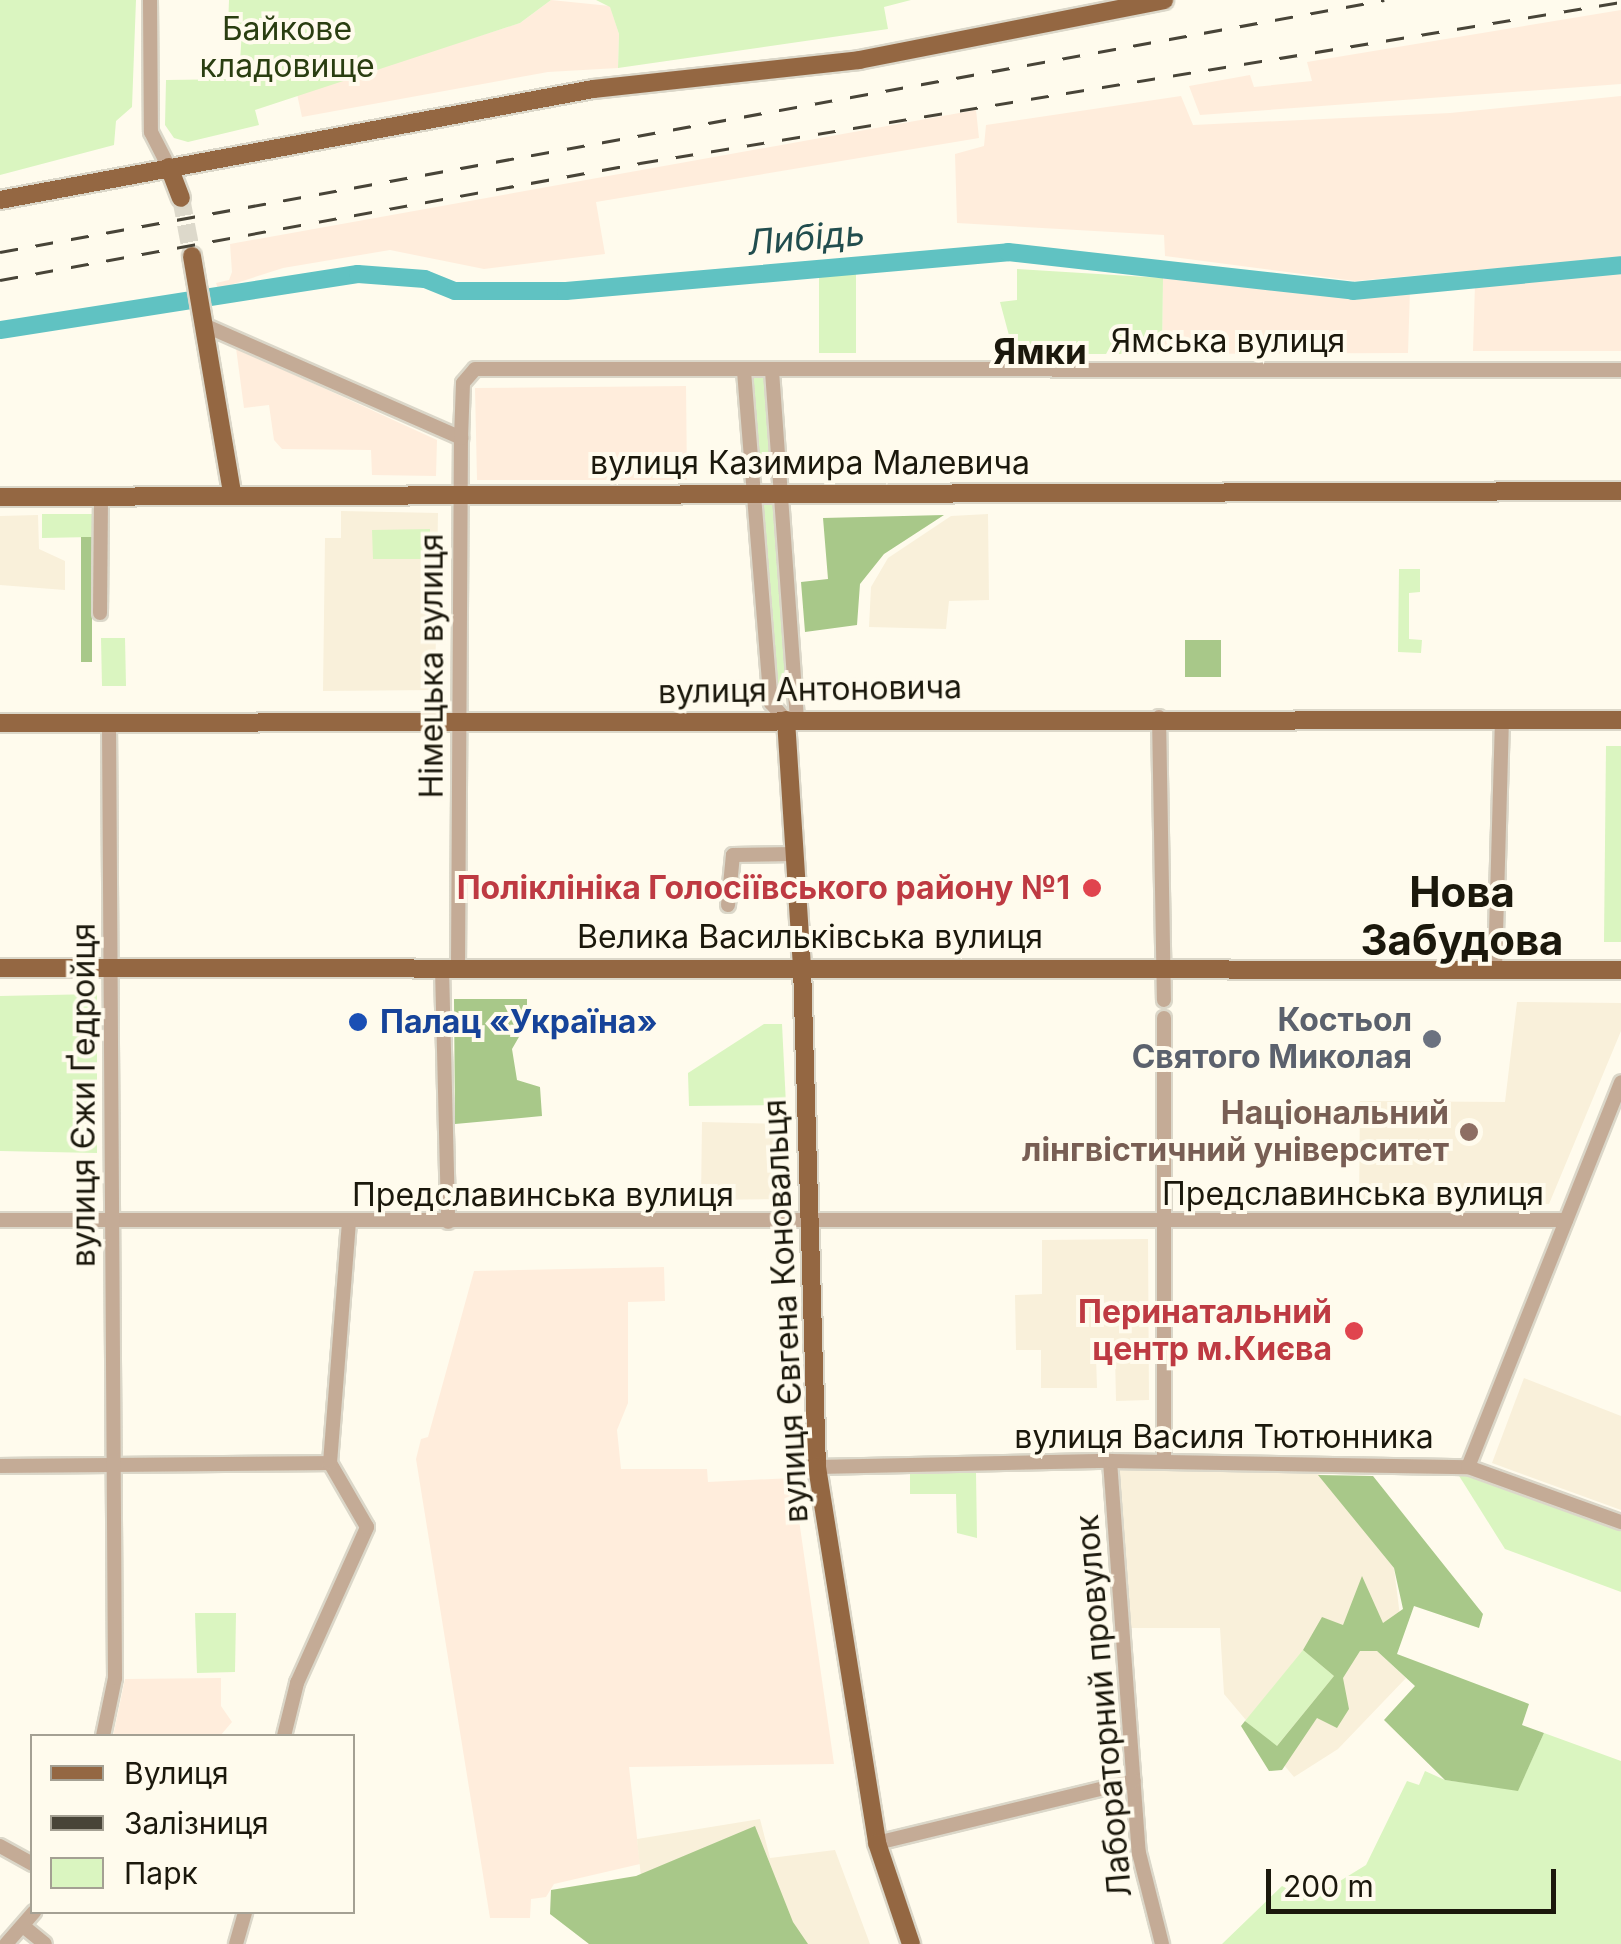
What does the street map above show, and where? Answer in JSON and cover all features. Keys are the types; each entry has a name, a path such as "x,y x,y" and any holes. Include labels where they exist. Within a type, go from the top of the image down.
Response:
{"main road":[{"path":"0,200 594,89 858,60 1164,0"},
{"path":"169,167 181,198"},
{"path":"192,256 232,494"},
{"name":"вулиця Казимира Малевича","path":"0,498 460,493 1621,491"},
{"name":"вулиця Євгена Коновальця","path":"792,720 817,1467 877,1844 911,1944"},
{"name":"вулиця Антоновича","path":"0,723 1621,720"},
{"name":"Велика Васильківська вулиця","path":"0,968 1621,970"}],"street":[{"path":"150,0 150,132 169,167"},
{"path":"205,321 461,438"},
{"name":"Німецька вулиця","path":"448,1222 461,438 463,383 476,369"},
{"name":"Ямська вулиця","path":"476,369 1621,370"},
{"path":"744,371 750,492 771,703 792,720"},
{"path":"772,371 792,720"},
{"path":"100,613 101,496"},
{"path":"1159,718 1164,1000"},
{"path":"1495,969 1502,720"},
{"name":"вулиця Єжи Ґедройця","path":"102,1734 115,1678 110,722"},
{"path":"728,905 734,856 794,854"},
{"path":"1164,1018 1164,1462"},
{"path":"1468,1466 1621,1082"},
{"name":"Предславинська вулиця","path":"0,1220 349,1224 1566,1220"},
{"path":"285,1734 298,1683 367,1526 330,1464 349,1224"},
{"name":"вулиця Василя Тютюнника","path":"817,1467 1110,1461 1468,1466 1621,1522"},
{"name":"Лабораторний провулок","path":"1110,1461 1142,1869 1162,1944"},
{"path":"0,1466 330,1464"},
{"path":"877,1844 1134,1781"},
{"path":"0,1846 30,1863"},
{"path":"6,1944 32,1914"},
{"path":"236,1944 244,1914"},
{"path":"22,1926 45,1944"}],"shaded area":[{"path":"551,0 610,6 619,34 618,68 548,72 302,117 297,94 520,23"},
{"path":"1621,10 1621,84 1200,115 1189,86 1250,75 1254,87 1312,81 1307,62"},
{"path":"1181,96 1193,125 1450,113 1621,96 1621,257 1355,281 1165,256 1164,235 957,223 955,154 984,146 986,125"},
{"path":"976,110 979,138 596,202 605,254 484,269 390,250 283,268 218,289 216,283 229,280 232,272 230,244"},
{"path":"1621,271 1621,351 1473,351 1475,284"},
{"path":"1163,278 1344,292 1410,289 1408,353 1162,354"},
{"path":"236,348 437,440 436,476 372,475 371,450 282,449 274,440 269,405 244,408"},
{"path":"686,386 687,480 477,480 475,388"},
{"path":"341,511 438,513 435,690 323,691 325,538 341,538"},
{"path":"988,514 989,600 949,601 946,629 869,627 871,587 888,558 951,516"},
{"path":"38,515 39,549 65,561 65,590 0,585 0,516"},
{"name":"Національний лінгвістичний університет","path":"1517,1002 1621,1003 1621,1031 1549,1204 1359,1204 1360,1101 1505,1102"},
{"path":"702,1122 789,1124 790,1199 701,1200"},
{"name":"Національний лінгвістичний університет","path":"1148,1239 1149,1400 1116,1401 1115,1355 1096,1356 1097,1388 1041,1388 1041,1350 1016,1350 1015,1295 1042,1294 1042,1240"},
{"path":"664,1267 665,1301 628,1302 628,1403 617,1430 621,1469 707,1469 708,1482 793,1478 834,1764 629,1767 640,1864 554,1884 546,1897 531,1899 530,1918 490,1918 416,1459 421,1439 428,1437 474,1271"},
{"path":"1524,1378 1621,1416 1621,1510 1492,1463"},
{"path":"1312,1465 1394,1568 1400,1616 1372,1629 1377,1651 1406,1678 1338,1749 1294,1777 1224,1694 1220,1628 1124,1628 1115,1468"},
{"path":"221,1678 221,1706 232,1722 222,1734 113,1734 125,1679"},
{"path":"760,1819 770,1858 835,1850 870,1944 648,1944 637,1839"}],"green space":[{"name":"Байкове кладовище","path":"0,0 136,0 132,107 116,121 114,145 0,175"},
{"name":"Байкове кладовище","path":"229,0 551,0 520,23 255,110 259,125 188,142 174,138 165,125 166,80 239,79 242,29 228,28"},
{"path":"596,0 911,0 884,7 888,29 618,68 619,34 610,7"},
{"path":"1017,269 1163,278 1162,354 1014,354 1000,302 1017,300"},
{"path":"856,273 856,353 819,353 819,275"},
{"path":"769,377 773,456 754,457 751,378"},
{"path":"775,504 790,692 773,693 758,505"},
{"path":"42,514 92,514 92,537 42,538"},
{"path":"944,515 884,554 860,584 857,625 805,632 801,582 828,579 823,518"},
{"path":"430,529 430,559 373,559 372,530"},
{"path":"81,537 92,537 92,662 81,662"},
{"path":"1399,569 1420,569 1420,592 1409,593 1409,639 1422,640 1421,653 1398,652"},
{"path":"101,638 125,638 126,686 102,686"},
{"path":"1185,640 1221,640 1221,677 1185,677"},
{"path":"1606,746 1621,746 1621,942 1604,942"},
{"path":"97,994 97,1153 0,1151 0,996"},
{"path":"454,999 527,999 527,1023 512,1049 517,1080 540,1087 542,1116 455,1124"},
{"path":"764,1024 782,1024 786,1105 689,1106 688,1073"},
{"path":"1456,1471 1621,1527 1621,1592 1505,1549"},
{"path":"976,1472 977,1538 957,1533 956,1494 910,1494 910,1474"},
{"path":"1318,1475 1373,1476 1483,1614 1479,1628 1414,1606 1397,1654 1529,1704 1522,1725 1544,1733 1518,1791 1445,1780 1384,1720 1415,1686 1377,1651 1360,1651 1343,1678 1349,1709 1337,1728 1317,1718 1282,1770 1269,1771 1241,1726 1245,1721 1277,1746 1334,1676 1303,1650 1322,1617 1343,1625 1362,1576 1383,1623 1403,1609 1394,1568"},
{"path":"195,1613 236,1613 235,1672 197,1673"},
{"path":"1303,1650 1334,1676 1276,1747 1245,1721"},
{"path":"1544,1733 1621,1761 1621,1944 1222,1944 1282,1886 1309,1900 1366,1865 1407,1781 1419,1785 1425,1771 1445,1780 1518,1790"},
{"path":"755,1826 793,1922 808,1944 589,1944 550,1914 551,1890 636,1876"}],"waterway":[{"name":"Либідь","path":"0,330 358,274 425,279 455,291 566,291 1008,252 1353,291 1621,265"}],"tunnel":[{"path":"181,198 192,256"}],"railway":[{"path":"0,252 1384,0"},
{"path":"0,280 640,163 1621,2"}],"place":[{"name":"Поліклініка Голосіївського району №1","path":"1092,888"},
{"name":"Палац «Україна»","path":"358,1022"},
{"name":"Костьол Святого Миколая","path":"1432,1039"},
{"name":"Національний лінгвістичний університет","path":"1469,1132"},
{"name":"Перинатальний центр м.Києва","path":"1354,1331"}],"district":[{"name":"Ямки","path":"1040,351"},
{"name":"Нова Забудова","path":"1462,916"}]}
